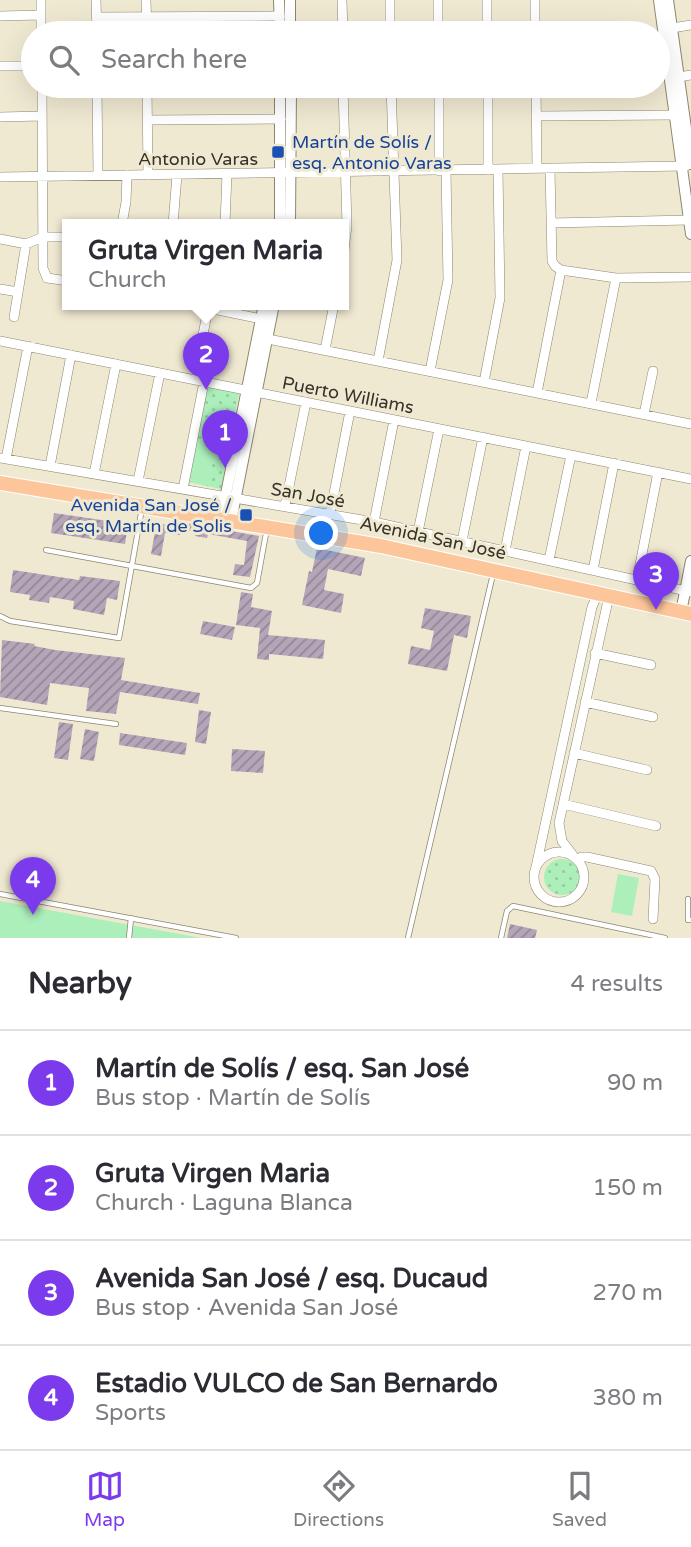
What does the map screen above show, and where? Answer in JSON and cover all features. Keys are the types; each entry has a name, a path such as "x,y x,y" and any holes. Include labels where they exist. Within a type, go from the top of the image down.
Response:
{"main road":[{"name":"Avenida San José","path":"0,483 381,546 686,613"}],"street":[{"path":"41,0 41,21"},
{"path":"96,0 97,21"},
{"path":"146,0 147,21"},
{"path":"279,0 280,21"},
{"path":"290,0 290,21"},
{"path":"342,0 342,21"},
{"path":"390,0 390,21"},
{"path":"438,0 439,21"},
{"path":"487,0 487,21"},
{"path":"535,0 536,21"},
{"path":"659,0 663,21"},
{"path":"666,21 668,0"},
{"path":"0,16 41,15"},
{"path":"97,17 280,16"},
{"path":"670,31 691,25"},
{"path":"670,49 679,77 688,165 691,234"},
{"path":"0,66 21,66"},
{"path":"670,74 675,115 688,165"},
{"path":"679,77 691,75"},
{"path":"42,98 44,274 47,278 62,280"},
{"path":"97,98 98,176"},
{"path":"147,98 148,175"},
{"path":"281,98 290,219"},
{"path":"281,219 287,174 290,98"},
{"path":"343,98 347,219"},
{"path":"378,361 397,260 391,98"},
{"path":"430,371 449,280 440,98"},
{"path":"484,382 500,298 489,98"},
{"path":"536,98 537,169"},
{"path":"536,116 675,115"},
{"path":"0,117 42,116"},
{"path":"148,120 281,119"},
{"name":"Antonio Varas","path":"0,177 688,165"},
{"path":"550,169 552,261 555,266 561,270 616,278 691,277"},
{"path":"225,219 227,174"},
{"path":"123,219 127,175"},
{"path":"173,219 177,175"},
{"path":"551,223 689,220"},
{"path":"0,239 26,244 43,237 62,237"},
{"path":"14,317 26,244"},
{"path":"537,393 561,270"},
{"path":"591,404 616,278"},
{"path":"0,289 18,292"},
{"path":"200,350 208,310"},
{"path":"225,310 261,319"},
{"path":"263,310 263,338"},
{"path":"226,520 263,338 272,310"},
{"path":"325,350 333,310"},
{"path":"263,338 691,424"},
{"name":"Puerto Williams","path":"0,341 691,479"},
{"path":"3,458 28,346"},
{"path":"50,466 71,355"},
{"path":"94,474 116,364"},
{"path":"644,414 653,371"},
{"path":"138,481 160,373"},
{"path":"183,489 204,382"},
{"path":"285,506 306,402"},
{"path":"330,514 350,411"},
{"path":"374,522 394,420"},
{"path":"418,532 439,429"},
{"path":"462,541 482,437"},
{"path":"505,551 526,446"},
{"path":"549,560 570,455"},
{"name":"San José","path":"3,458 374,522 688,591"},
{"path":"593,570 614,463"},
{"path":"637,580 659,472"},
{"path":"686,613 691,561"},
{"path":"603,594 596,653 559,832 566,849 582,868 583,884 580,891 567,901 559,902 544,897 535,883 536,867 592,607 603,594"},
{"path":"596,653 651,665"},
{"path":"585,702 653,717"},
{"path":"574,753 647,770"},
{"path":"563,804 656,826"},
{"path":"536,867 553,853 568,854 576,859"},
{"path":"576,859 587,857 651,871 655,879 653,919"}],"lane":[{"path":"0,616 10,621 119,638 142,506"},
{"path":"46,550 251,588 257,583 267,527"},
{"path":"408,938 494,570"},
{"path":"0,708 116,724"},
{"path":"0,894 236,938"},
{"path":"688,899 688,920 691,920"},
{"path":"500,938 507,911 513,906 665,938"},
{"path":"129,938 131,918"}],"green space":[{"path":"206,387 239,393 221,489 188,482"},
{"path":"197,442 215,445 207,486 189,482"},
{"path":"562,859 575,864 580,877 575,890 562,895 549,890 544,877 549,864"},
{"path":"618,874 639,878 632,916 611,912"},
{"path":"0,901 201,938 0,938"}],"building":[{"path":"54,513 128,524 125,544 51,533"},
{"path":"149,522 181,527 180,535 165,533 161,556 151,554 155,532 148,531"},
{"path":"186,523 259,536 250,577 233,575 235,564 244,565 247,541 208,534 207,538 195,536 196,532 184,530"},
{"path":"317,548 365,558 361,576 328,569 324,590 344,594 341,613 302,605"},
{"path":"13,570 79,580 80,576 120,581 117,600 107,598 104,615 73,609 74,601 50,597 49,603 29,600 30,595 10,592"},
{"path":"241,592 253,594 251,607 272,611 268,635 325,640 323,659 269,654 269,660 257,659 260,628 236,625"},
{"path":"425,608 471,616 467,638 454,635 447,671 408,664 411,646 430,650 434,631 421,628"},
{"path":"203,621 235,627 232,640 200,634"},
{"path":"2,640 35,644 34,646 55,650 125,658 121,680 200,693 198,704 120,692 116,714 86,711 89,688 50,683 47,705 0,697"},
{"path":"199,710 211,712 206,744 195,742"},
{"path":"59,722 73,724 68,760 54,758"},
{"path":"85,729 99,732 94,761 80,759"},
{"path":"120,733 187,743 185,755 119,745"},
{"path":"232,749 265,751 263,773 231,771"},
{"path":"510,924 537,930 535,938 507,938"}],"place":[{"name":"Martín de Solís / esq. Antonio Varas","path":"278,152"},
{"name":"Gruta Virgen Maria","path":"206,390"},
{"name":"Martín de Solís / esq. San José","path":"225,468"},
{"name":"Avenida San José / esq. Martín de Solis","path":"246,515"},
{"name":"Avenida San José / esq. Ducaud","path":"656,610"},
{"name":"Estadio VULCO de San Bernardo","path":"33,915"}]}
